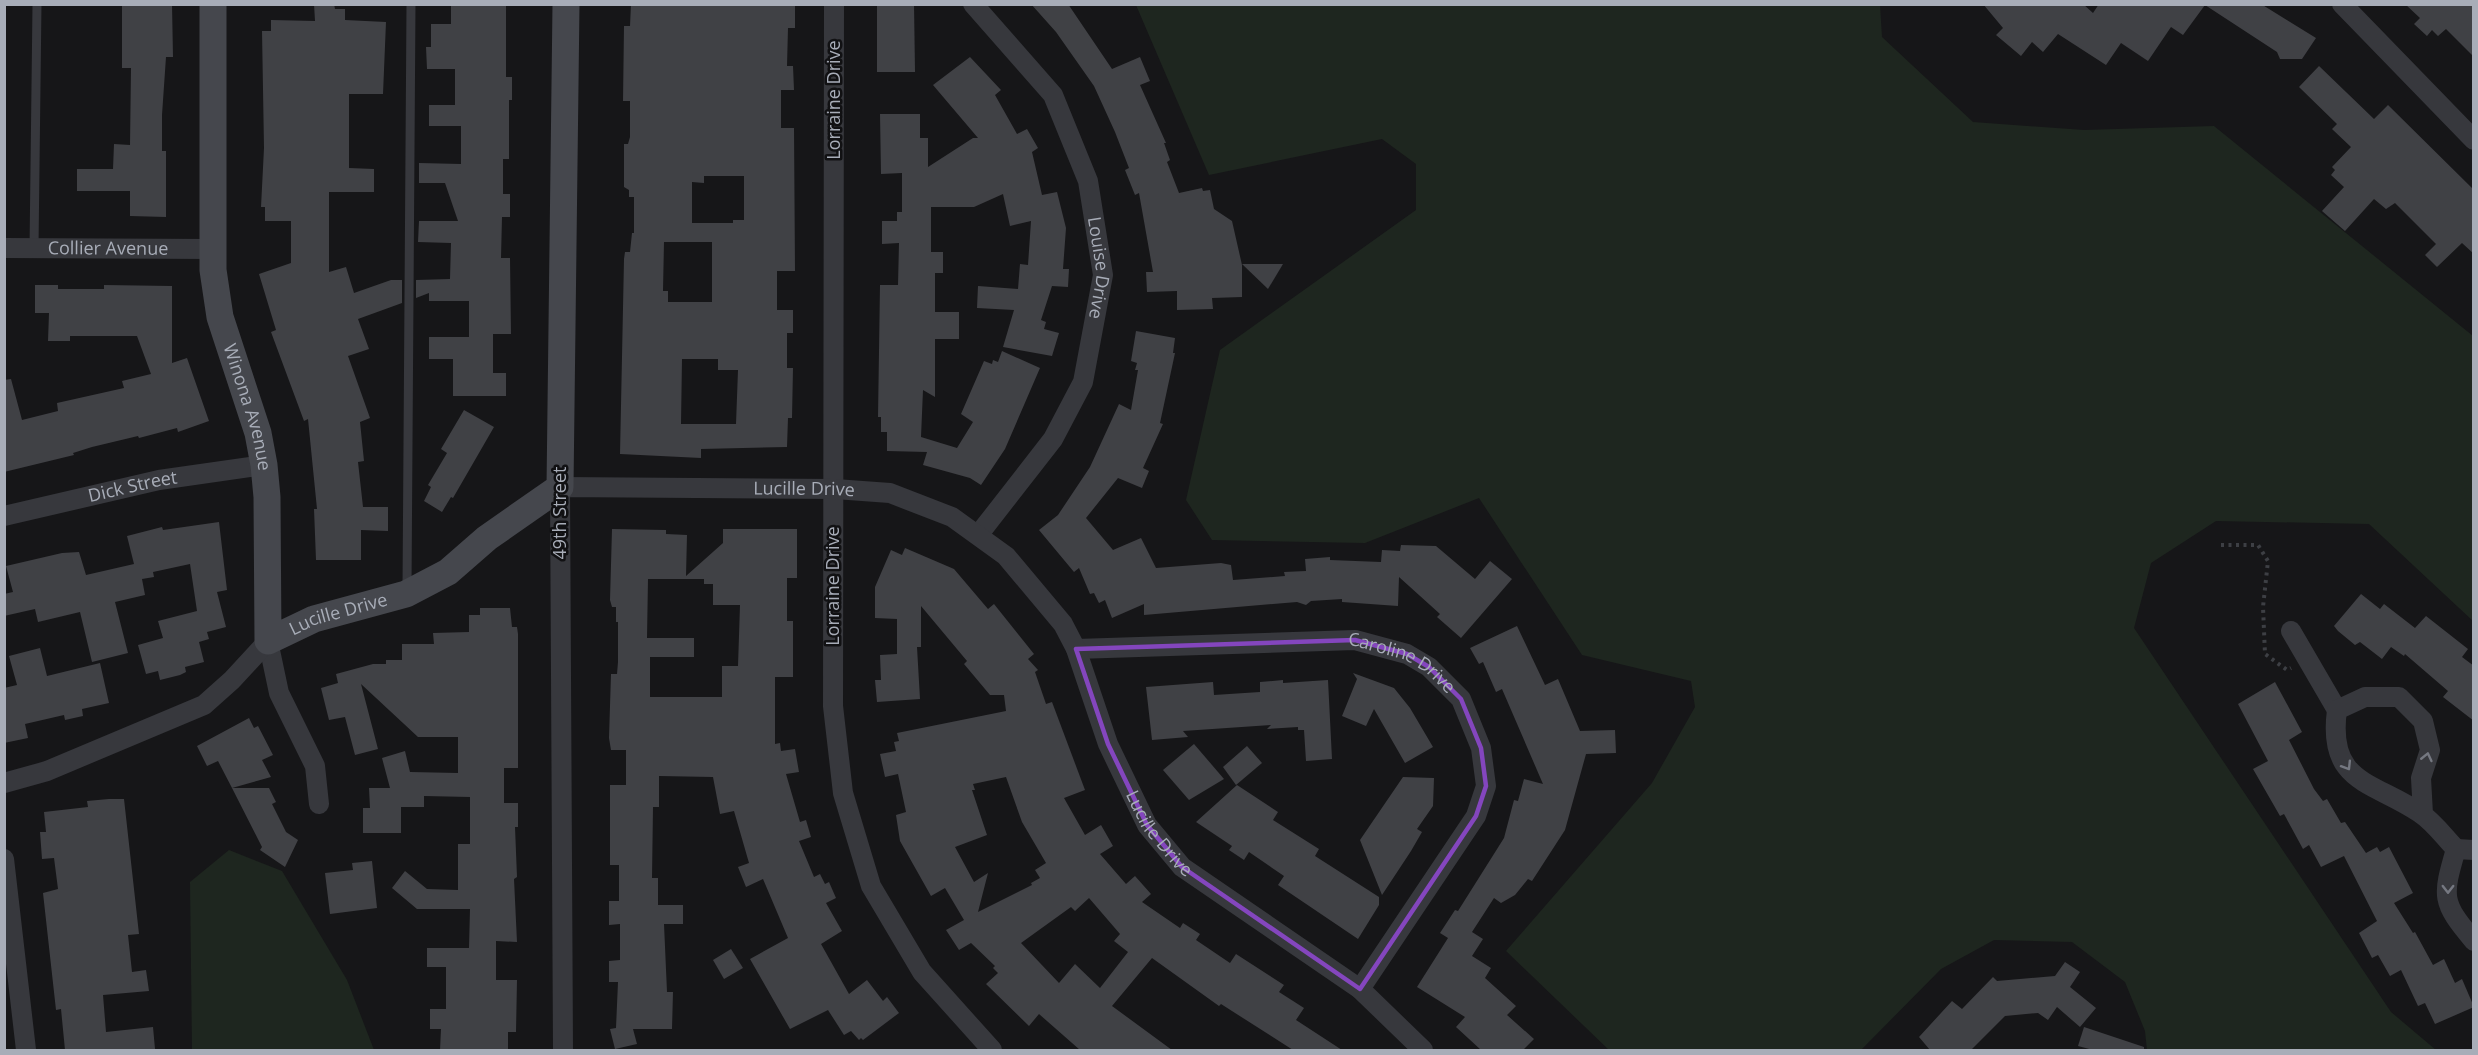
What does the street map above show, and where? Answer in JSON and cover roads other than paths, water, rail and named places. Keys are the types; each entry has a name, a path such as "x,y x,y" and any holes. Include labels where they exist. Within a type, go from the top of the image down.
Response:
{"street":[{"name":"Winona Avenue","path":"213,4 211,249 220,317 258,433 264,465 268,641 279,693 315,766 319,804"},
{"name":"49th Street","path":"563,1050 561,1022 560,487 566,4"},
{"name":"Lorraine Drive","path":"834,4 833,706 843,793 871,886 922,972 992,1050"},
{"name":"Louise Drive","path":"973,4 1053,95 1088,182 1103,275 1083,382 1053,439 979,534"},
{"path":"2342,4 2474,140"},
{"name":"Collier Avenue","path":"4,248 211,249"},
{"name":"Dick Street","path":"4,516 159,480 264,465"},
{"name":"Lucille Drive","path":"4,783 47,771 204,705 268,641 314,619 406,594 448,572 487,538 560,487 835,489 890,493 952,516 979,534 1006,556 1064,624 1076,649 1108,744 1148,825 1182,867 1360,989 1423,1050"},
{"path":"2291,631 2337,710 2334,728 2339,753 2351,774 2371,788 2423,814 2465,850 2446,885 2449,911 2474,941"},
{"name":"Caroline Drive","path":"1076,649 1355,640 1407,654 1429,667 1461,699 1481,748 1486,786 1476,816 1360,989"},
{"path":"2337,710 2365,697 2399,697 2423,722 2430,750 2421,777 2423,814"},
{"path":"4,859 26,1050"}],"lane":[{"path":"34,248 37,4"},
{"path":"406,594 411,4"}]}
